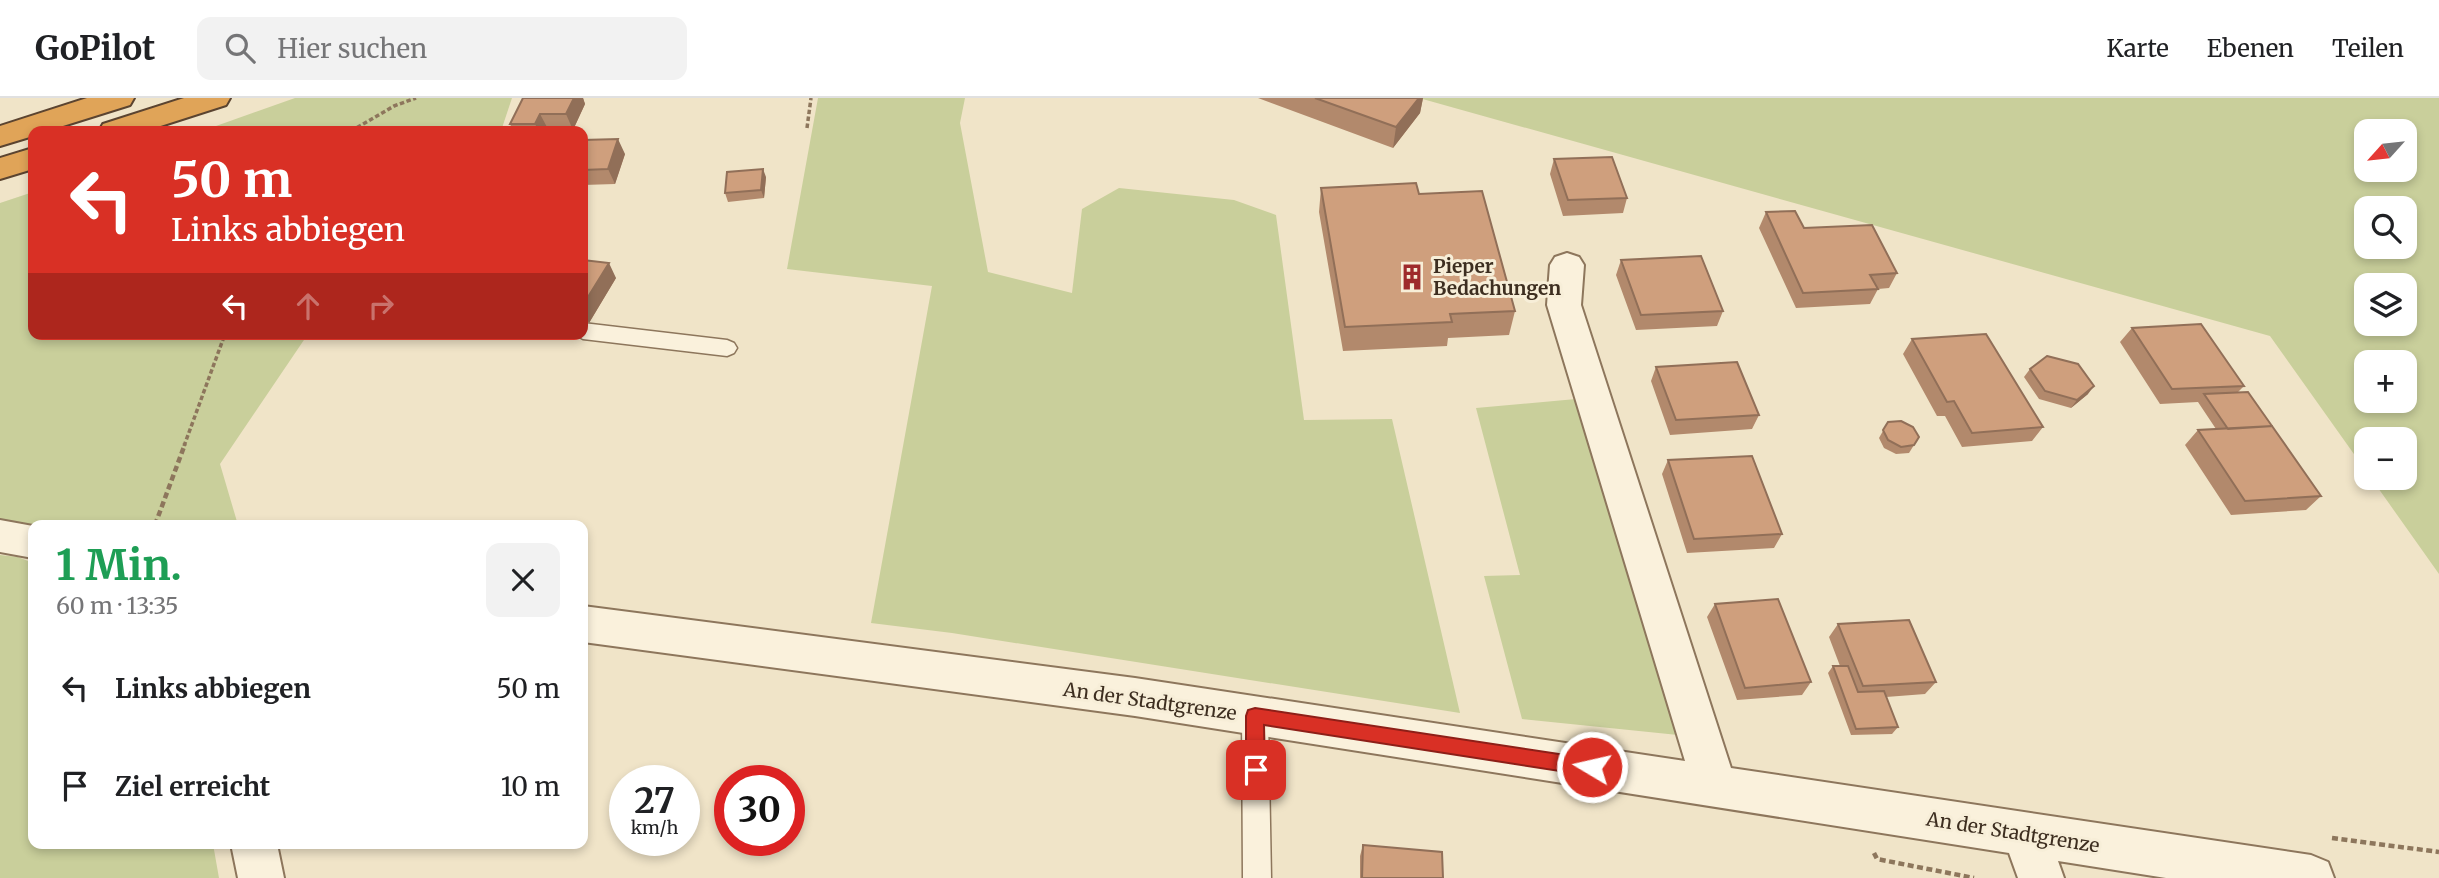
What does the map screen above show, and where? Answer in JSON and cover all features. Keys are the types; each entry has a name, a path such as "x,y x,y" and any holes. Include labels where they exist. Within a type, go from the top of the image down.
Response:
{"highway":[{"path":"32,126 120,98"},
{"path":"129,126 215,98"},
{"path":"0,136 28,127"},
{"path":"0,169 28,160"}],"street":[{"path":"1567,265 1564,305 1715,786"},
{"path":"0,536 28,540"},
{"name":"An der Stadtgrenze","path":"588,625 1135,697 2311,878"},
{"path":"2025,835 2042,878"},
{"path":"255,849 261,878"}],"lane":[{"path":"588,332 727,348"},
{"path":"1255,716 1257,878"}],"path":[{"path":"360,126 394,106 416,98"},
{"path":"807,128 811,98"},
{"path":"157,520 223,340"}],"green space":[{"path":"295,98 512,98 503,126 216,126"},
{"path":"818,98 965,98 960,123 988,272 1072,293 1082,209 1119,188 1234,200 1276,215 1304,420 1392,419 1460,713 952,633 871,623 932,286 787,269"},
{"path":"1419,98 2439,98 2439,574 2380,490 2417,490 2417,427 2354,427 2354,454 2270,336"},
{"path":"28,194 28,340 304,340 220,464 237,520 28,520 28,526 0,523 0,203"},
{"path":"1576,399 1678,735 1522,719 1484,576 1520,575 1476,408"},
{"path":"0,555 28,561 28,849 214,849 219,878 0,878"}],"building":[{"path":"523,98 574,98 566,114 540,114 535,124 510,124"},
{"path":"1315,98 1419,98 1396,127"},
{"path":"618,139 608,169 588,170 588,140"},
{"path":"1612,157 1627,198 1568,200 1554,159"},
{"path":"763,169 761,190 725,193 727,172"},
{"name":"Pieper Bedachungen","path":"1416,183 1419,194 1482,191 1515,311 1450,314 1452,322 1345,327 1321,188"},
{"path":"1795,211 1804,228 1872,225 1897,273 1870,275 1878,289 1803,293 1766,212"},
{"path":"1701,256 1723,311 1641,315 1621,260"},
{"path":"588,261 609,263 588,297"},
{"path":"2201,324 2244,386 2172,389 2132,328"},
{"path":"1986,334 2043,427 1972,433 1954,401 1947,402 1912,339"},
{"path":"2047,356 2078,364 2094,386 2077,400 2045,391 2030,369"},
{"path":"1737,362 1759,415 1676,420 1656,367"},
{"path":"2248,392 2272,426 2228,429 2204,394"},
{"path":"1901,421 1913,427 1919,437 1914,445 1901,447 1888,440 1883,430 1888,422"},
{"path":"2272,426 2321,496 2245,501 2198,430"},
{"path":"1752,456 1782,534 1694,539 1668,460"},
{"path":"1778,599 1811,682 1745,688 1715,604"},
{"path":"1909,620 1936,682 1863,686 1838,624"},
{"path":"1833,666 1848,666 1858,692 1884,691 1898,727 1856,729"},
{"path":"1363,845 1442,852 1443,878 1362,878"}],"place":[{"name":"Pieper Bedachungen","path":"1412,277"}],"route":[{"path":"1256,770 1255,716 1592,767"}]}
